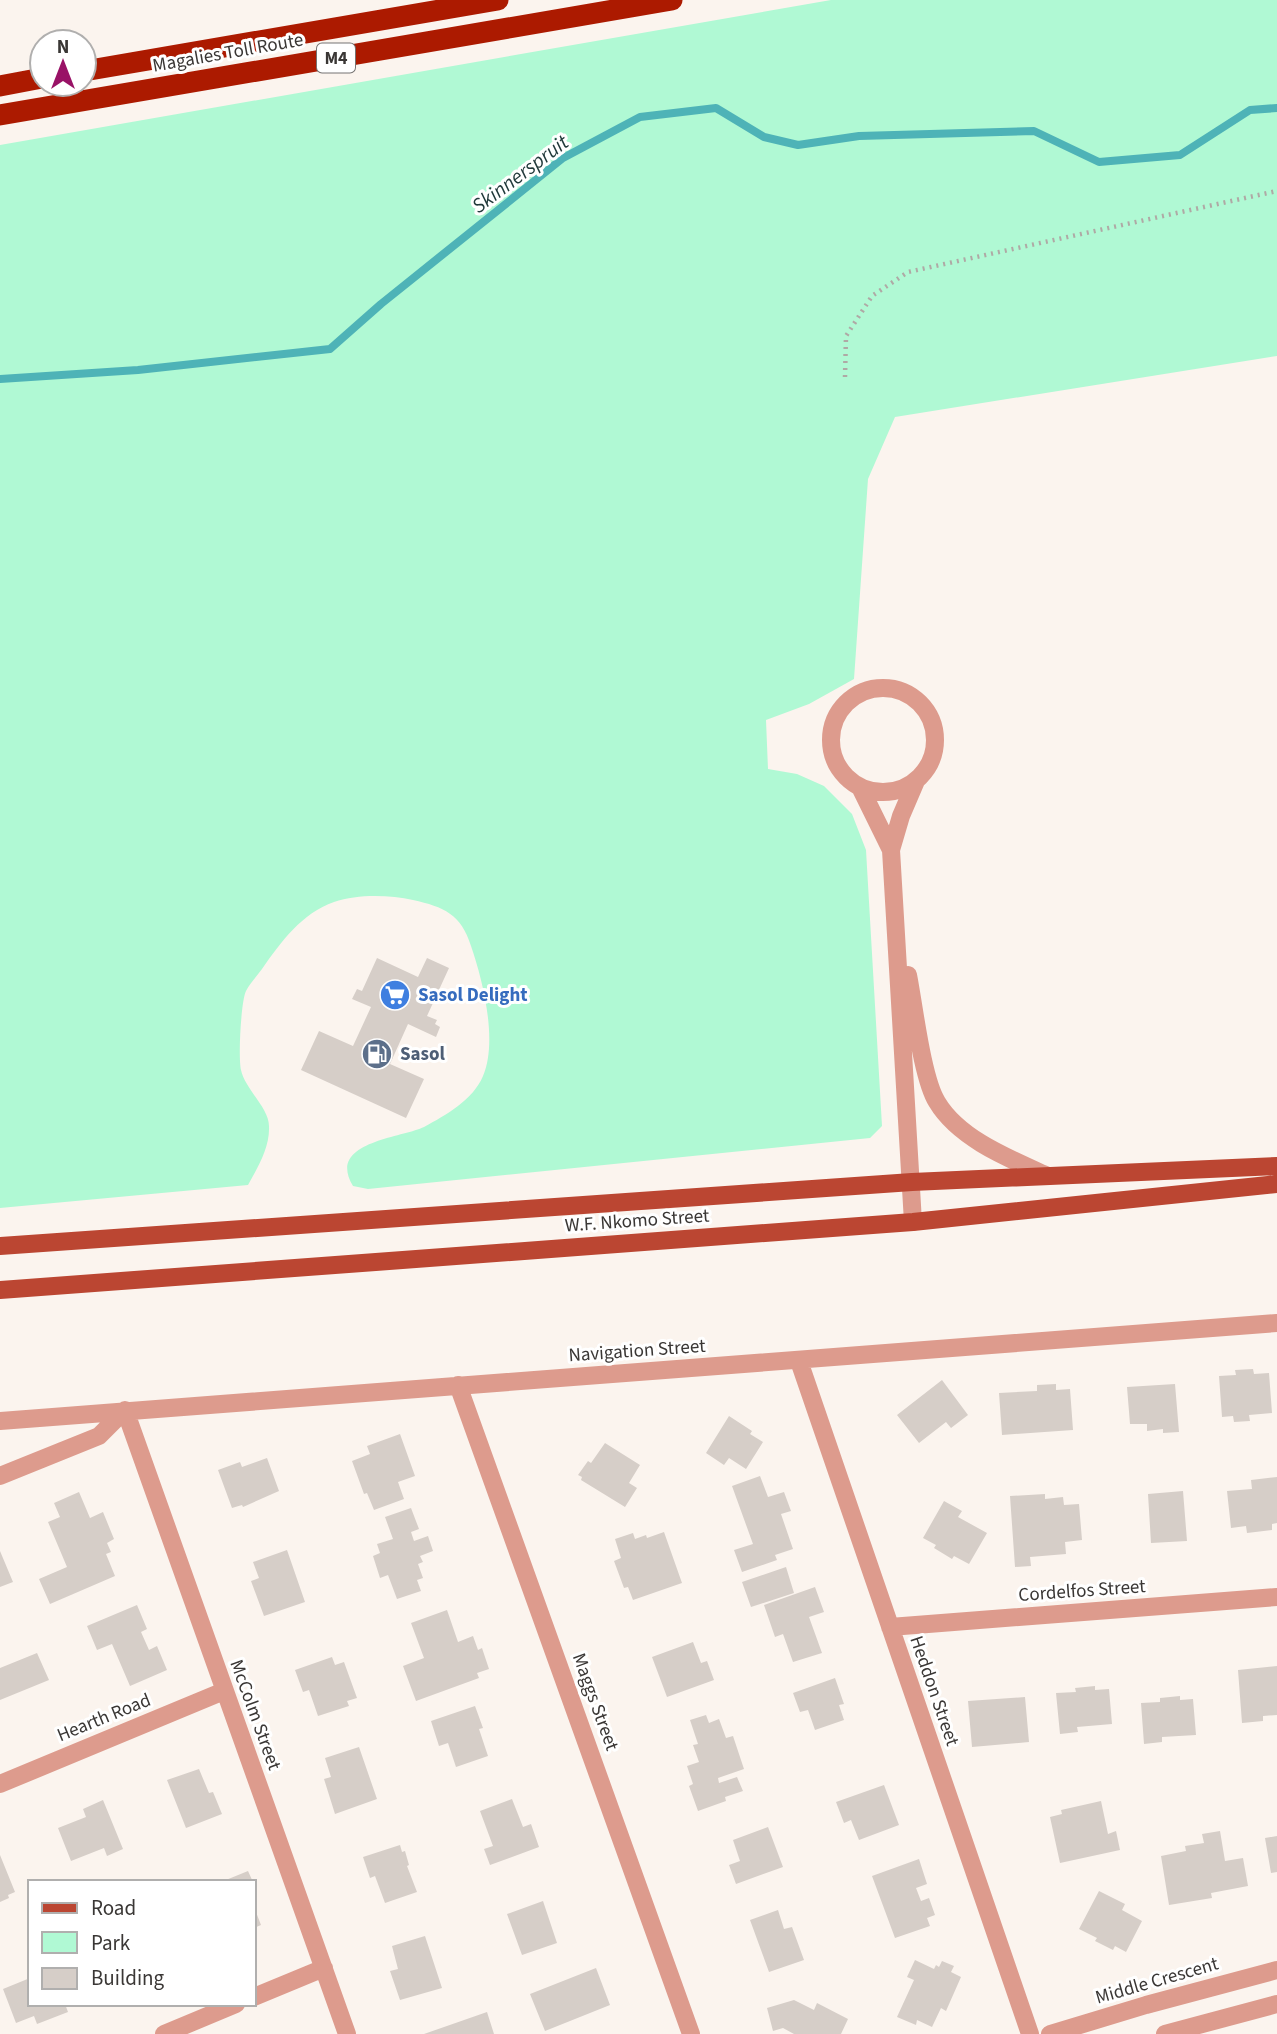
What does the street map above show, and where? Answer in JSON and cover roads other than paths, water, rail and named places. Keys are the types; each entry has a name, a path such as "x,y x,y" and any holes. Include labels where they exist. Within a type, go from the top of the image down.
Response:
{"highway":[{"name":"Magalies Toll Route","path":"98,69 498,0"},
{"name":"Magalies Toll Route","path":"0,116 672,0"},
{"path":"0,86 28,81"}],"main road":[{"name":"W.F. Nkomo Street","path":"0,1246 912,1182 1277,1166"},
{"name":"W.F. Nkomo Street","path":"0,1290 913,1222 1277,1184"}],"street":[{"path":"880,687 897,689 912,696 924,707 933,721 936,737 934,754 928,769 916,781 902,789 886,793 860,787 839,769 832,752 831,734 836,716 847,701 880,687"},
{"path":"913,1222 891,850 901,816 916,781"},
{"path":"860,787 891,850"},
{"path":"894,903 928,1077 936,1101 952,1119 987,1147 1048,1176"},
{"name":"Navigation Street","path":"0,1421 1277,1323"},
{"name":"Heddon Street","path":"799,1361 1030,2034"},
{"name":"Maggs Street","path":"458,1385 691,2034"},
{"path":"0,1476 99,1436 125,1410"},
{"name":"McColm Street","path":"125,1410 347,2034"},
{"name":"Cordelfos Street","path":"890,1627 1277,1597"},
{"name":"Hearth Road","path":"0,1784 224,1691"},
{"path":"256,1996 324,1968"},
{"name":"Middle Crescent","path":"1050,2034 1277,1970"},
{"path":"1165,2034 1277,2004"},
{"path":"164,2034 231,2006"}],"waterway":[{"name":"Skinnerspruit","path":"0,379 138,370 330,349 381,304 563,158 640,117 716,108 764,137 798,145 859,136 1034,131 1099,162 1180,155 1250,110 1277,108"}],"place":[{"name":"Sasol Delight","path":"395,995"},
{"name":"Sasol","path":"377,1054"}]}
